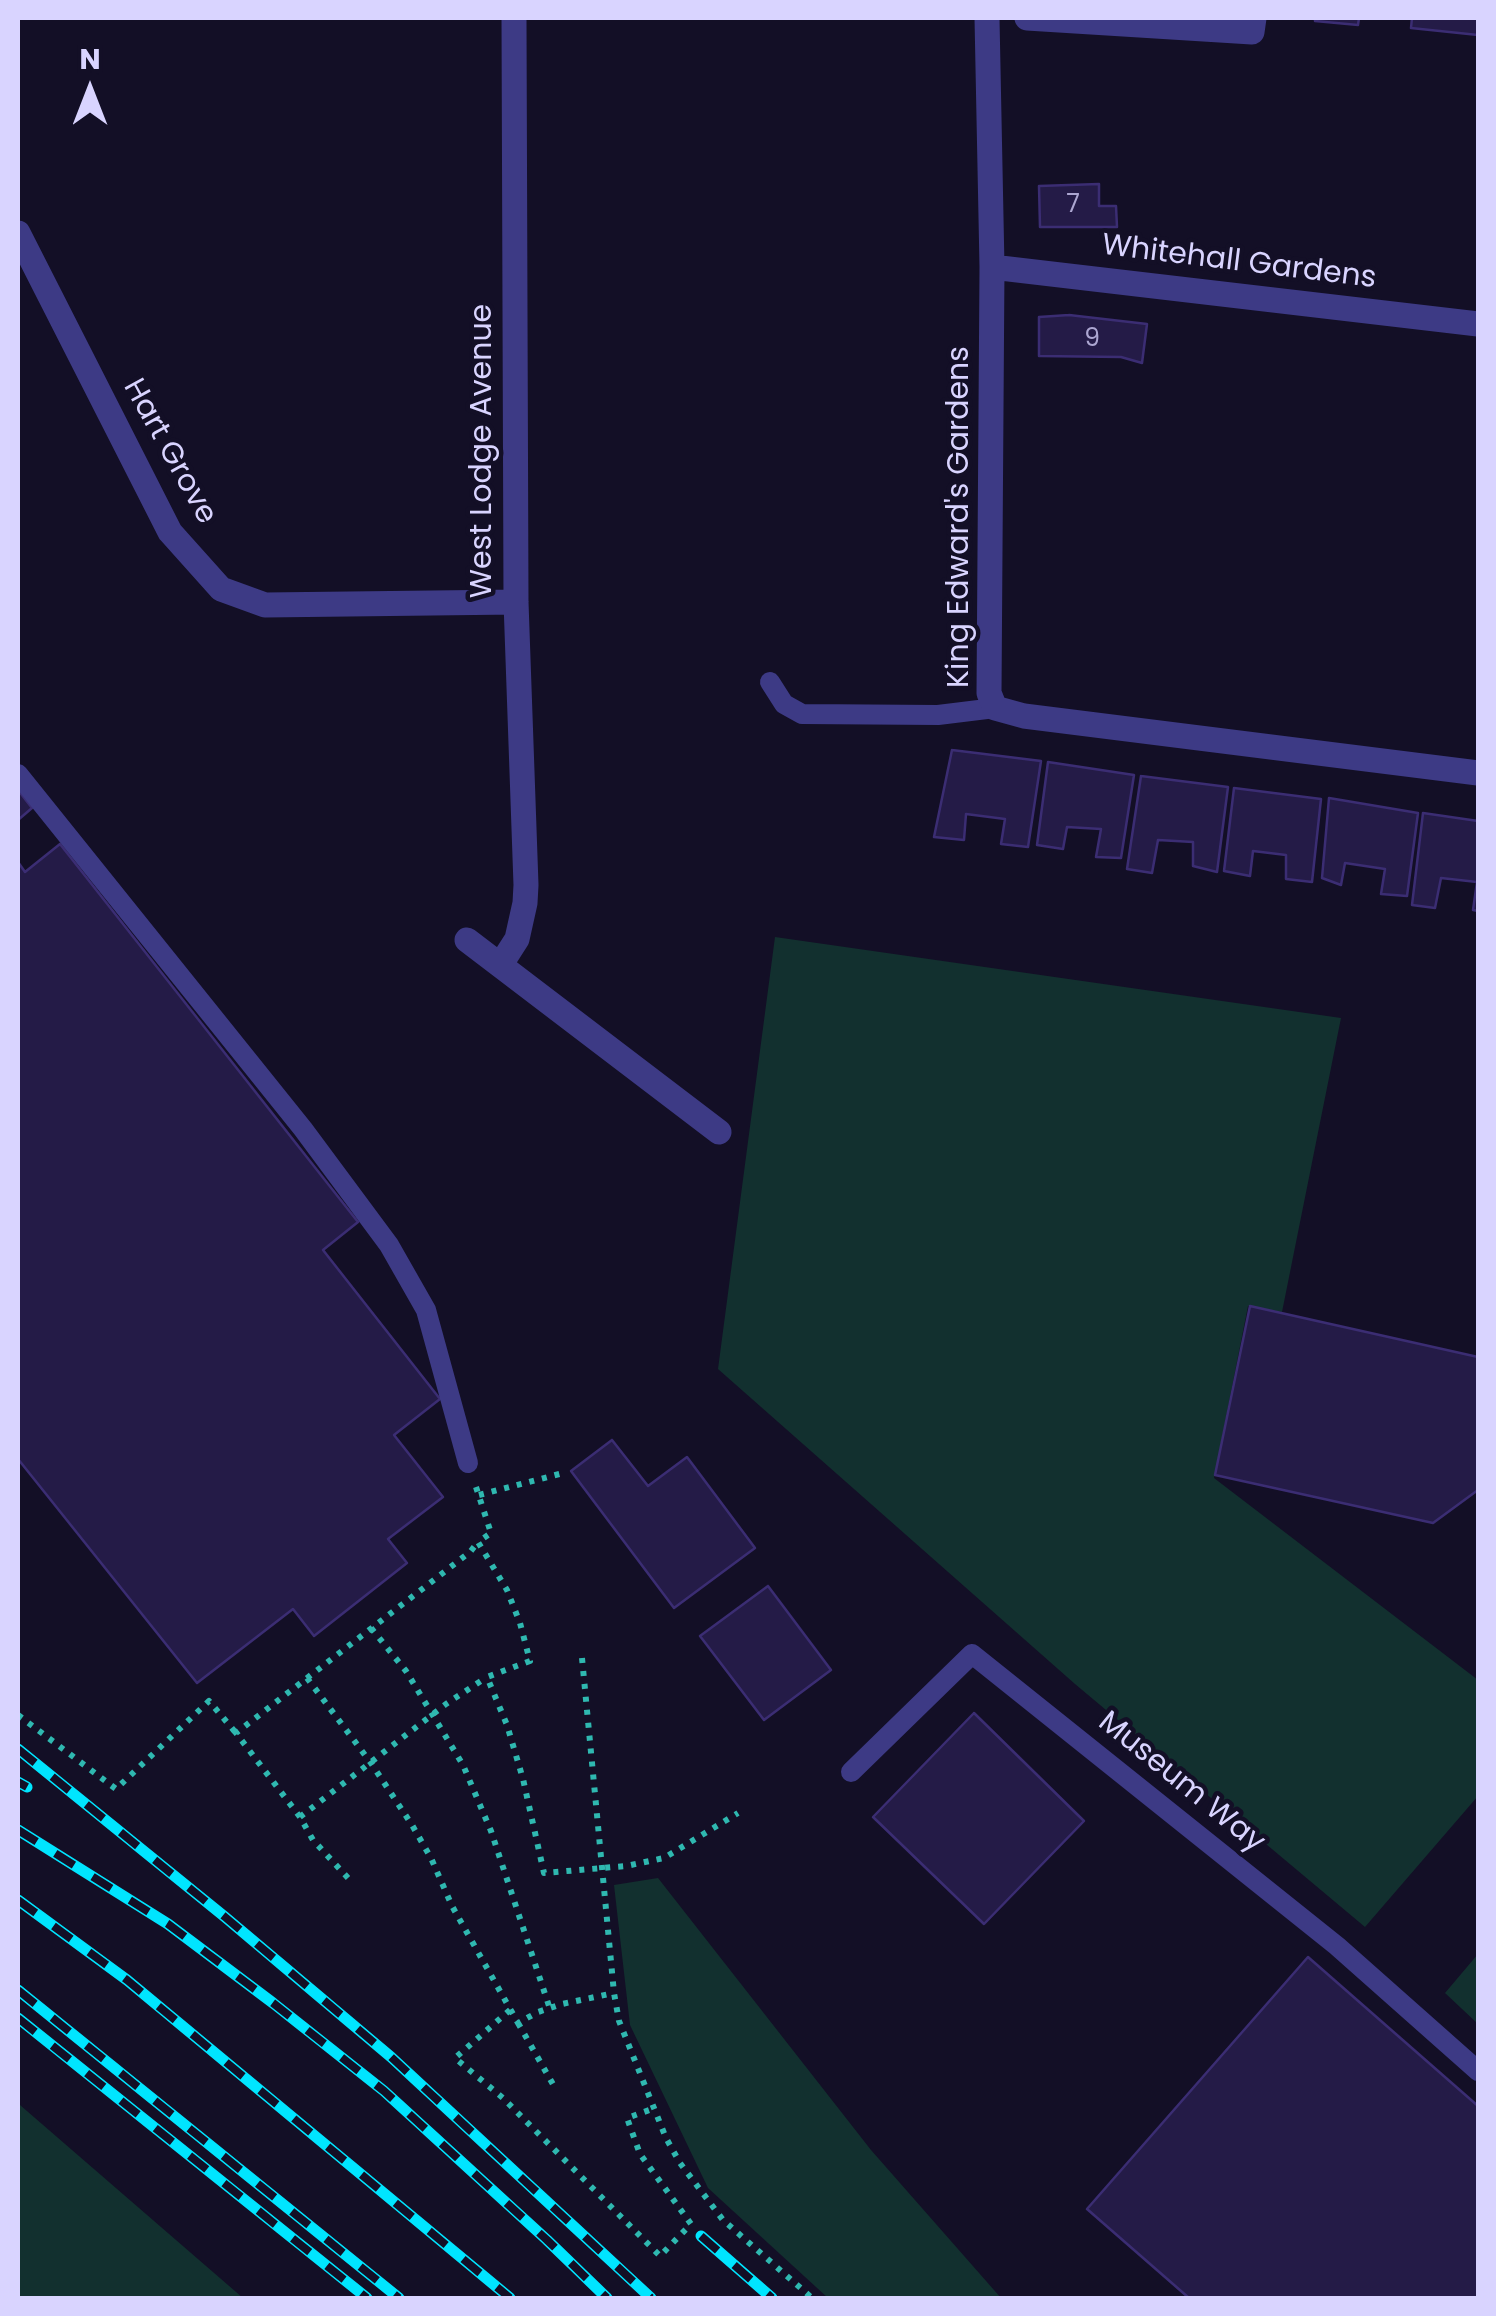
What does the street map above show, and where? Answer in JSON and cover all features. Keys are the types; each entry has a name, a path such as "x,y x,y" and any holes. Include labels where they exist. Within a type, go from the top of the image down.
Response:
{"street":[{"name":"West Lodge Avenue","path":"500,964 516,938 526,885 516,602 514,18"},
{"name":"King Edward's Gardens","path":"987,18 992,267 989,693 995,708 1024,716 1478,772"},
{"path":"1026,18 1252,32 1254,18"},
{"name":"Hart Grove","path":"18,233 170,532 221,589 265,606 516,602"},
{"name":"Whitehall Gardens","path":"992,267 1478,324"},
{"path":"467,940 719,1132"}],"lane":[{"path":"770,682 784,704 802,714 938,715 995,708"},
{"path":"18,774 304,1128 389,1246 426,1310 468,1463"},
{"name":"Museum Way","path":"851,1772 972,1654 1337,1946 1478,2071"}],"path":[{"path":"236,1733 491,1533 468,1463"},
{"path":"478,1495 567,1472"},
{"path":"300,1817 486,1677 530,1661 507,1590 478,1542"},
{"path":"371,1628 406,1671 463,1765 491,1832 550,2008"},
{"path":"582,1658 619,2022 680,2163 723,2220 812,2298"},
{"path":"486,1677 512,1743 544,1872 626,1866 664,1858 738,1813"},
{"path":"307,1678 412,1825 452,1906 554,2086"},
{"path":"18,1715 116,1789 209,1701 300,1817 313,1840 348,1878"},
{"path":"518,2023 550,2008 614,1992"},
{"path":"510,2010 455,2058 502,2098 660,2256 691,2224 640,2154 627,2118 655,2108"}],"green space":[{"path":"775,937 1341,1018 1282,1312 1248,1306 1214,1478 1478,1680 1478,1796 1365,1927 1075,1684 718,1369"},
{"path":"658,1878 871,2150 1001,2298 828,2298 708,2188 630,2025 614,1885"},
{"path":"1478,1954 1478,2024 1445,1993"},
{"path":"20,2105 243,2298 18,2298"}],"building":[{"path":"1315,18 1359,18 1358,25"},
{"path":"1412,18 1478,18 1478,35 1411,28"},
{"path":"1099,184 1099,206 1116,206 1117,227 1040,227 1039,186"},
{"path":"1069,315 1147,324 1142,363 1121,357 1039,356 1039,317"},
{"path":"952,750 1041,761 1028,847 1001,844 1005,819 966,814 964,840 934,837"},
{"path":"1048,762 1134,775 1121,858 1096,857 1101,829 1067,827 1063,849 1037,845"},
{"path":"1141,776 1228,787 1217,872 1193,866 1193,842 1158,840 1152,873 1127,869"},
{"path":"1234,788 1321,799 1312,882 1286,879 1286,855 1253,851 1250,876 1224,871"},
{"path":"18,790 32,808 18,820"},
{"path":"1329,798 1418,813 1407,896 1381,894 1385,869 1345,863 1341,885 1322,878"},
{"path":"1423,813 1478,821 1478,911 1473,910 1477,882 1441,878 1435,908 1412,905"},
{"path":"60,844 358,1222 323,1250 440,1399 394,1435 443,1497 388,1539 407,1563 314,1636 293,1609 197,1683 18,1459 18,862 25,872"},
{"path":"1250,1306 1478,1357 1478,1490 1433,1523 1215,1475"},
{"path":"612,1440 648,1486 687,1457 755,1548 674,1608 571,1471"},
{"path":"768,1586 831,1670 764,1720 700,1636"},
{"path":"974,1713 1084,1821 984,1924 873,1817"},
{"path":"1308,1957 1478,2106 1478,2298 1189,2298 1087,2209"}],"railway":[{"path":"18,1749 391,2057 651,2298"},
{"path":"18,1782 27,1787"},
{"path":"18,1830 168,1924 384,2091 607,2298"},
{"path":"18,1900 127,1980 510,2298"},
{"path":"18,1990 399,2298"},
{"path":"18,2018 367,2298"},
{"path":"701,2236 772,2298"}]}
